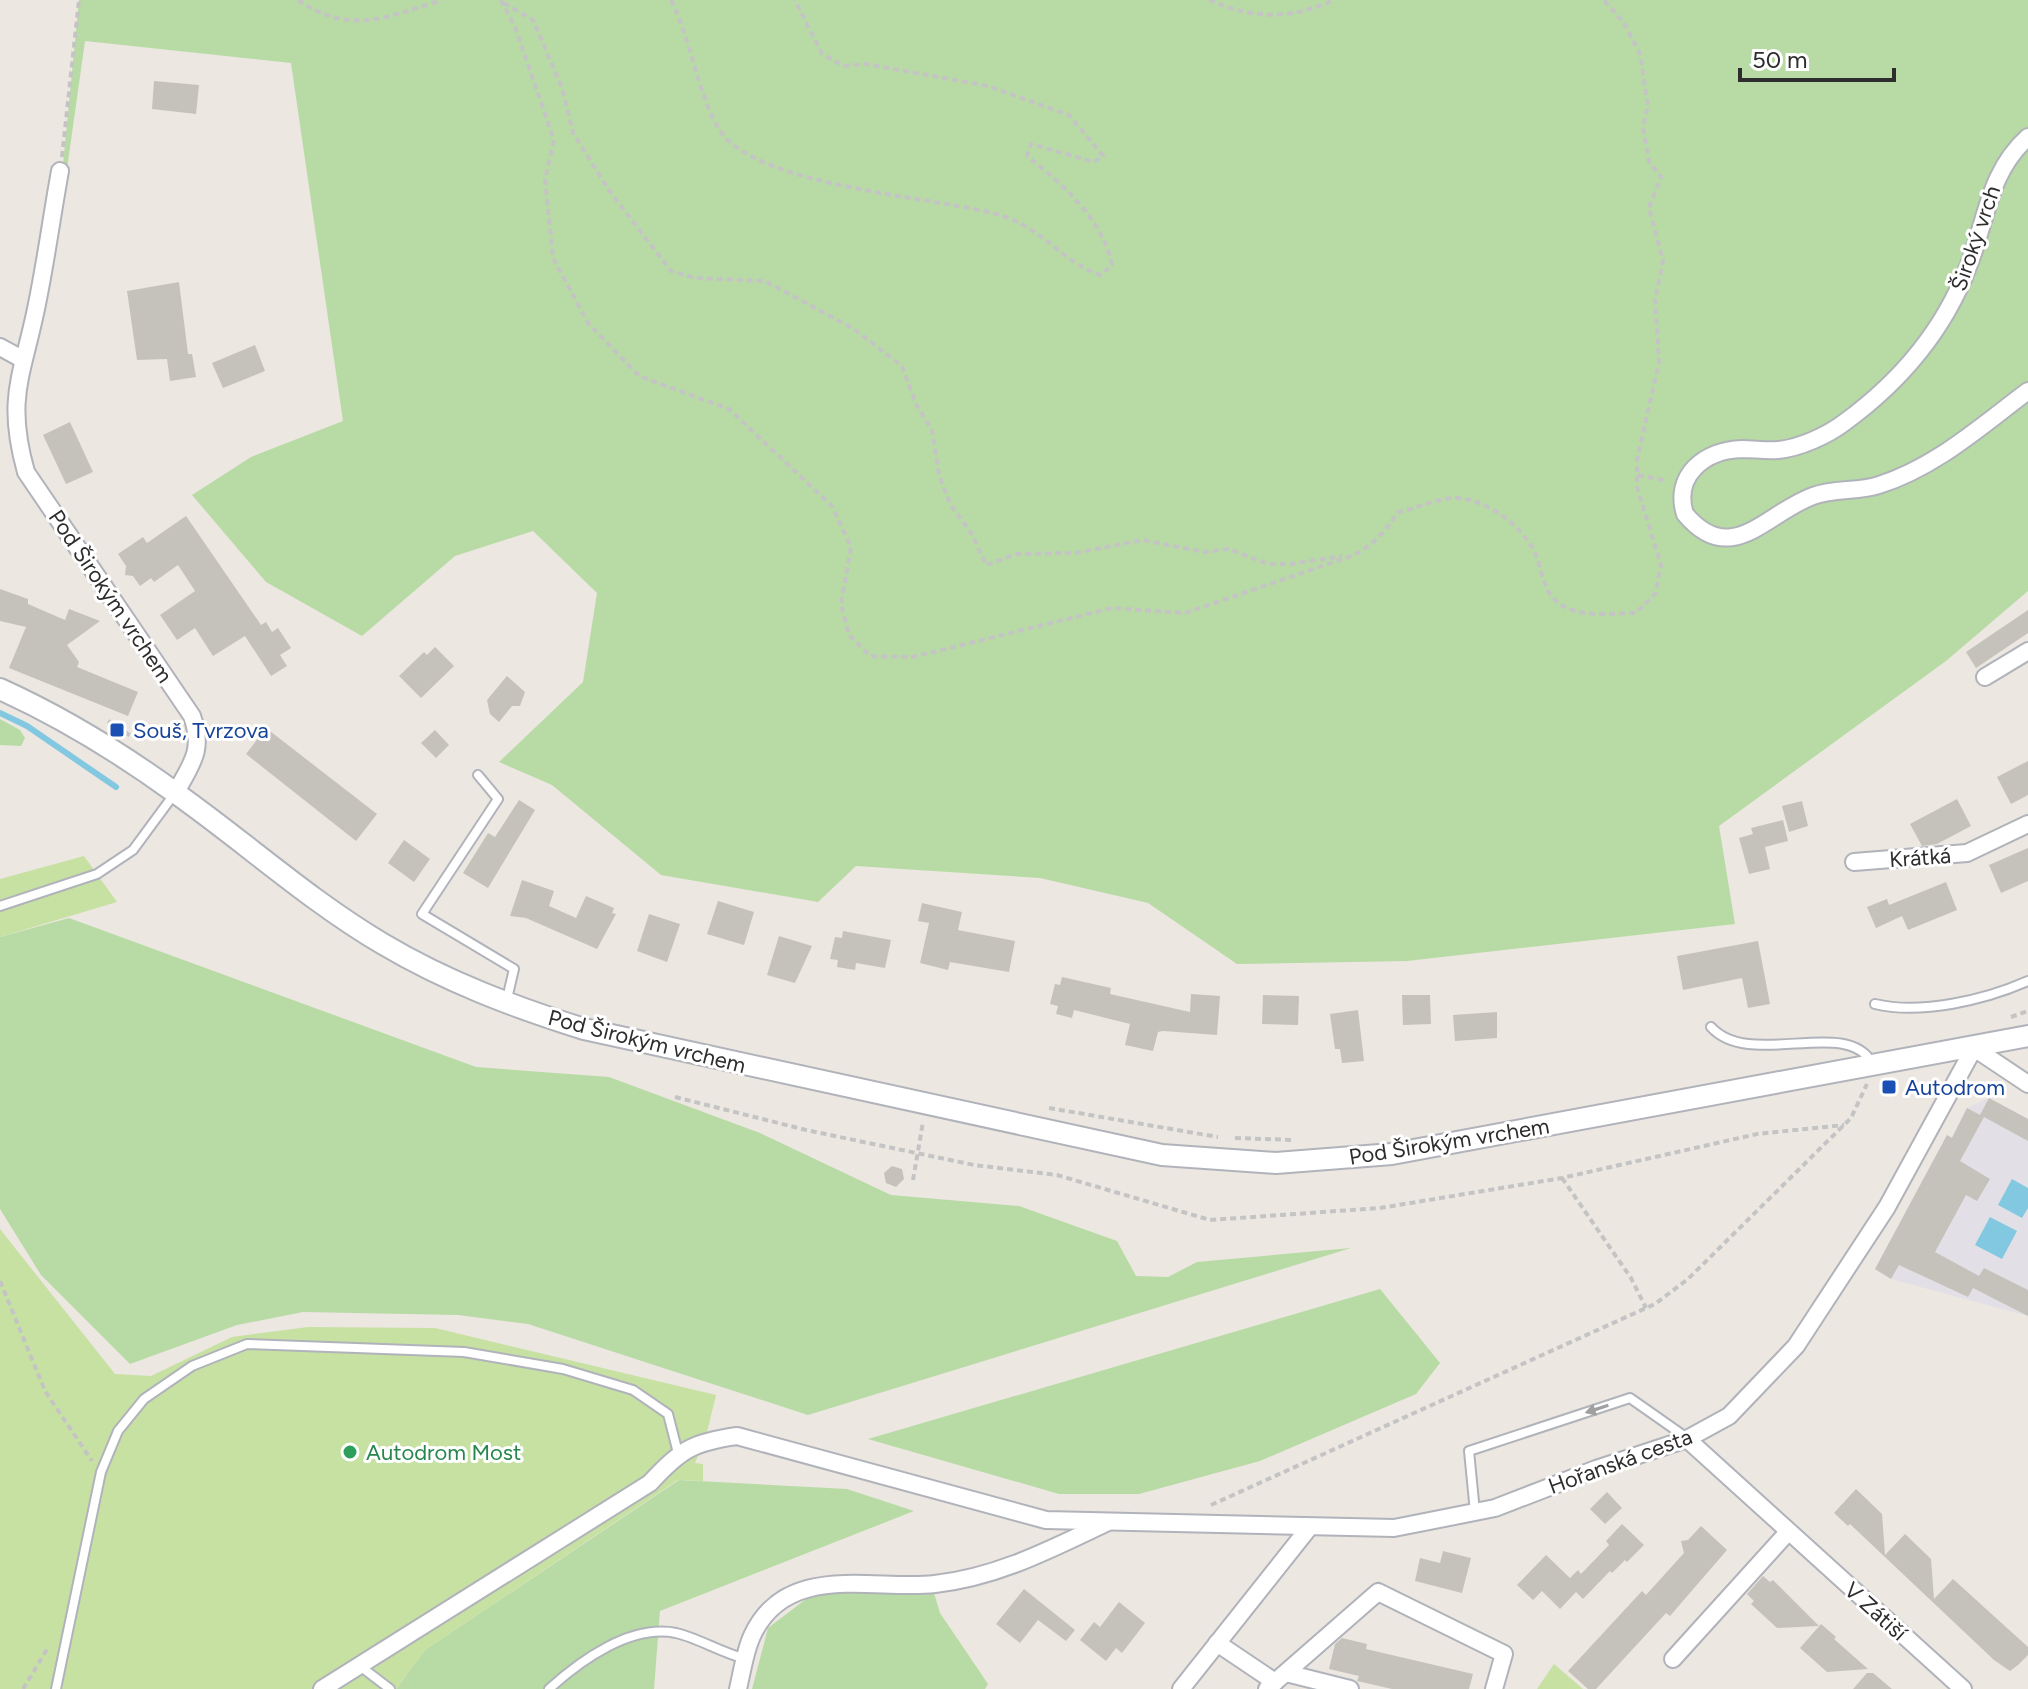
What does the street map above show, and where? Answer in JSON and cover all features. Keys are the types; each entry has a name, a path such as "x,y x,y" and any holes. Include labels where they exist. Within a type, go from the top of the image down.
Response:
{"street":[{"name":"Široký vrch","path":"1682,484 1694,466 1708,458 1738,449 1779,450 1803,444 1843,424 1909,368 1942,325 1969,266 2000,169 2028,137"},
{"name":"Pod Širokým vrchem","path":"60,171 37,305 15,395 17,439 26,472 192,716 200,737 195,758 176,792 316,899 382,944 506,1004 584,1029 1162,1155 1276,1163 1392,1154 1874,1068 2028,1036"},
{"path":"0,347 22,359"},
{"path":"1682,484 1685,514 1703,531 1730,539 1749,534 1784,509 1815,495 1878,486 1937,460 2028,391"},
{"path":"1985,677 2028,651"},
{"path":"0,689 109,748 176,792"},
{"name":"Krátká","path":"1854,862 1967,853 2028,824"},
{"path":"1974,1048 2028,1084"},
{"name":"Hořanská cesta","path":"738,1689 752,1635 775,1606 811,1586 863,1582 933,1584 1012,1568 1113,1520 1308,1529 1394,1528 1475,1512 1687,1439 1729,1416 1796,1346 1887,1207 1974,1048"},
{"path":"322,1689 650,1483 678,1453 705,1440 737,1436 1046,1520 1113,1520"},
{"name":"V Zátiší","path":"1687,1439 1963,1689"},
{"path":"1181,1689 1308,1529"},
{"path":"1673,1659 1788,1532"},
{"path":"1276,1681 1378,1592 1504,1654 1494,1689"},
{"path":"1217,1643 1276,1681 1350,1689"}],"lane":[{"path":"478,775 498,799 422,914 514,969 506,1004"},
{"path":"0,906 97,874 133,850 176,792"},
{"path":"1875,1004 1897,1009 1935,1005 2008,990 2028,981"},
{"path":"1711,1027 1720,1036 1740,1044 1851,1044 1867,1054 1874,1068"},
{"path":"56,1689 101,1472 118,1431 144,1399 192,1366 247,1344 464,1352 563,1369 633,1390 668,1414 678,1453"},
{"path":"1475,1512 1469,1451 1630,1398 1687,1439"},
{"path":"549,1689 578,1666 644,1632 677,1633 746,1659"},
{"path":"359,1665 390,1689"}],"path":[{"path":"60,171 79,0"},
{"path":"298,0 314,11 366,24 442,0"},
{"path":"671,0 718,129 752,158 858,190 1003,216 1043,235 1086,271 1101,275 1112,265 1108,244 1084,208 1027,156 1031,144 1094,162 1103,156 1069,115 988,86 935,74 866,64 844,66 822,54 795,0"},
{"path":"1209,0 1247,14 1278,17 1334,0"},
{"path":"500,1 515,27 554,140 545,179 553,258 588,323 639,376 729,409 832,506 851,547 841,604 849,635 870,656 913,657 1112,608 1185,613 1367,549 1384,533 1398,512 1447,498 1477,501 1516,526 1534,552 1542,582 1562,606 1592,614 1636,613 1655,594 1661,565 1637,475 1637,460 1659,362 1655,300 1663,261 1649,208 1661,177 1649,162 1643,127 1648,106 1640,54 1624,23 1604,0"},
{"path":"500,1 533,20 562,88 573,133 608,189 671,271 695,278 765,281 854,329 902,366 916,404 932,430 939,475 950,504 972,534 986,565 1017,554 1075,553 1143,540 1204,552 1228,549 1268,564 1351,556"},
{"path":"1637,475 1682,484"},
{"path":"106,720 141,743"},
{"path":"1172,1522 1646,1308 1688,1279 1851,1118 1874,1068"},
{"path":"675,1097 806,1130 999,1170 1057,1175 1210,1220 1380,1208 1562,1178 1757,1134 1844,1125"},
{"path":"913,1180 927,1104"},
{"path":"1039,1106 1221,1137 1298,1140"},
{"path":"1562,1178 1631,1278 1646,1308"},
{"path":"0,1281 45,1391 73,1437 101,1472"},
{"path":"23,1689 52,1640 69,1630"}],"shaded area":[{"path":"1989,1098 2028,1119 2028,1316 1891,1279 1875,1269 1947,1135 1951,1138 1967,1108"}],"green space":[{"path":"79,0 2028,0 2028,591 1946,661 1719,826 1735,924 1407,961 1237,964 1148,903 1040,878 856,866 818,902 661,875 552,785 499,762 583,682 597,593 533,531 455,556 362,636 266,582 192,495 251,457 343,421 291,63 85,41 53,268"},
{"path":"0,719 20,730 25,738 21,746 0,745"},
{"path":"84,856 117,902 0,937 0,879"},
{"path":"69,918 476,1067 609,1077 760,1133 891,1195 1019,1206 1117,1241 1136,1276 1168,1277 1197,1262 1351,1248 808,1415 528,1324 458,1315 303,1312 237,1325 130,1364 41,1275 0,1209 0,937"},
{"name":"Autodrom Most","path":"0,1229 115,1374 151,1376 232,1337 308,1327 435,1328 716,1395 705,1440 695,1463 703,1464 703,1481 678,1480 425,1650 396,1689 0,1689"},
{"path":"1380,1289 1440,1363 1416,1394 1260,1461 1139,1494 1059,1494 868,1439"},
{"path":"679,1480 847,1489 914,1511 660,1611 654,1689 396,1689 425,1650"},
{"path":"814,1593 934,1593 940,1613 988,1684 985,1689 752,1689 768,1628"},
{"path":"1554,1664 1583,1689 1537,1689"}],"water":[{"path":"2012,1179 2028,1188 2028,1208 2022,1218 1998,1205"},
{"path":"1990,1217 2017,1231 2002,1259 1975,1245"}],"building":[{"path":"154,81 199,85 196,114 152,109"},
{"path":"179,282 188,354 192,354 196,377 170,381 167,359 137,360 127,291"},
{"path":"255,345 265,371 223,388 212,363"},
{"path":"70,422 93,472 66,484 43,435"},
{"path":"186,516 261,625 266,622 272,632 278,628 291,648 280,655 287,666 271,676 245,636 213,656 195,628 177,640 160,615 195,591 178,565 154,582 151,578 140,586 133,576 125,575 126,566 118,554 143,537 147,543"},
{"path":"0,589 28,599 28,604 65,620 69,609 100,621 67,645 79,662 77,667 138,692 128,716 9,668 26,627 0,621"},
{"path":"2028,610 2028,633 1976,668 1966,652"},
{"path":"435,647 454,666 421,698 399,676 424,652 427,655"},
{"path":"507,676 525,692 520,706 512,706 499,722 490,714 487,700"},
{"path":"266,728 377,814 356,841 246,754"},
{"path":"435,730 449,745 436,758 421,743"},
{"path":"2028,761 2028,795 2011,804 1997,777"},
{"path":"1957,799 1971,826 1937,844 1922,846 1910,824"},
{"path":"519,800 535,810 488,888 463,873 488,833 495,837"},
{"path":"1802,801 1808,826 1789,832 1782,806"},
{"path":"1783,820 1788,841 1765,847 1770,869 1749,874 1739,838 1753,834 1751,828"},
{"path":"404,840 430,859 414,882 388,863"},
{"path":"2028,848 2028,881 2001,893 1989,865"},
{"path":"522,880 554,891 549,906 576,918 586,896 614,908 612,913 616,914 597,949 526,918 510,916"},
{"path":"1946,882 1957,910 1908,930 1902,916 1876,928 1867,907 1887,899 1889,905"},
{"path":"718,901 754,912 744,945 707,934"},
{"path":"922,903 962,912 958,930 1015,941 1009,972 950,962 948,970 920,963 929,923 918,921"},
{"path":"649,914 680,924 667,962 637,951"},
{"path":"843,931 891,940 885,968 856,963 855,970 837,967 838,960 830,959 835,937 842,938"},
{"path":"779,936 812,946 795,983 767,975"},
{"path":"1758,941 1770,1004 1748,1008 1742,978 1683,990 1677,956"},
{"path":"1062,977 1111,988 1110,994 1190,1012 1191,994 1220,996 1217,1035 1163,1031 1158,1032 1153,1051 1125,1045 1130,1024 1074,1010 1072,1018 1056,1014 1058,1006 1050,1004 1055,984 1060,985"},
{"path":"1263,995 1299,996 1298,1025 1262,1024"},
{"path":"1402,995 1430,995 1431,1024 1403,1025"},
{"path":"1358,1010 1364,1061 1342,1063 1340,1049 1335,1049 1330,1014"},
{"path":"1497,1012 1497,1038 1455,1041 1453,1015"},
{"path":"1989,1098 2028,1119 2028,1141 1984,1117 1960,1161 1990,1179 1977,1201 1966,1195 1935,1252 1979,1276 1984,1268 2028,1290 2028,1316 1973,1288 1968,1297 1899,1265 1891,1279 1875,1269 1947,1135 1952,1138 1967,1108 1980,1115"},
{"path":"892,1166 902,1169 904,1179 896,1187 886,1183 884,1173"},
{"path":"1856,1489 1882,1514 1885,1555 1905,1534 1931,1559 1934,1599 1953,1579 2028,1647 2028,1655 2018,1665 2010,1671 1994,1660 1850,1524 1848,1526 1834,1513"},
{"path":"1607,1492 1622,1508 1605,1524 1590,1509"},
{"path":"1622,1524 1644,1545 1627,1562 1625,1560 1612,1573 1610,1571 1583,1599 1576,1592 1560,1609 1542,1591 1533,1600 1517,1585 1546,1555 1570,1578 1578,1570 1581,1574 1609,1545 1606,1541"},
{"path":"1701,1526 1727,1550 1670,1616 1666,1613 1596,1689 1588,1689 1568,1671 1642,1591 1646,1595 1684,1553 1681,1541 1688,1540"},
{"path":"1443,1551 1471,1558 1462,1593 1415,1581 1420,1558 1440,1563"},
{"path":"1763,1576 1770,1582 1773,1580 1819,1626 1777,1628 1751,1604 1754,1601 1747,1594"},
{"path":"1024,1589 1075,1630 1066,1641 1038,1620 1020,1643 996,1624"},
{"path":"1119,1602 1145,1623 1122,1653 1116,1648 1106,1661 1080,1640 1094,1622 1100,1627"},
{"path":"1821,1624 1868,1669 1827,1672 1800,1648"},
{"path":"1342,1638 1367,1644 1366,1649 1473,1674 1469,1689 1392,1689 1357,1681 1359,1676 1329,1669 1335,1644"},
{"path":"1867,1673 1873,1673 1892,1689 1853,1689"}],"waterway":[{"path":"0,713 27,726 116,787"}],"place":[{"name":"Souš, Tvrzova","path":"117,730"},
{"name":"Autodrom","path":"1889,1087"},
{"name":"Autodrom Most","path":"350,1452"}]}
